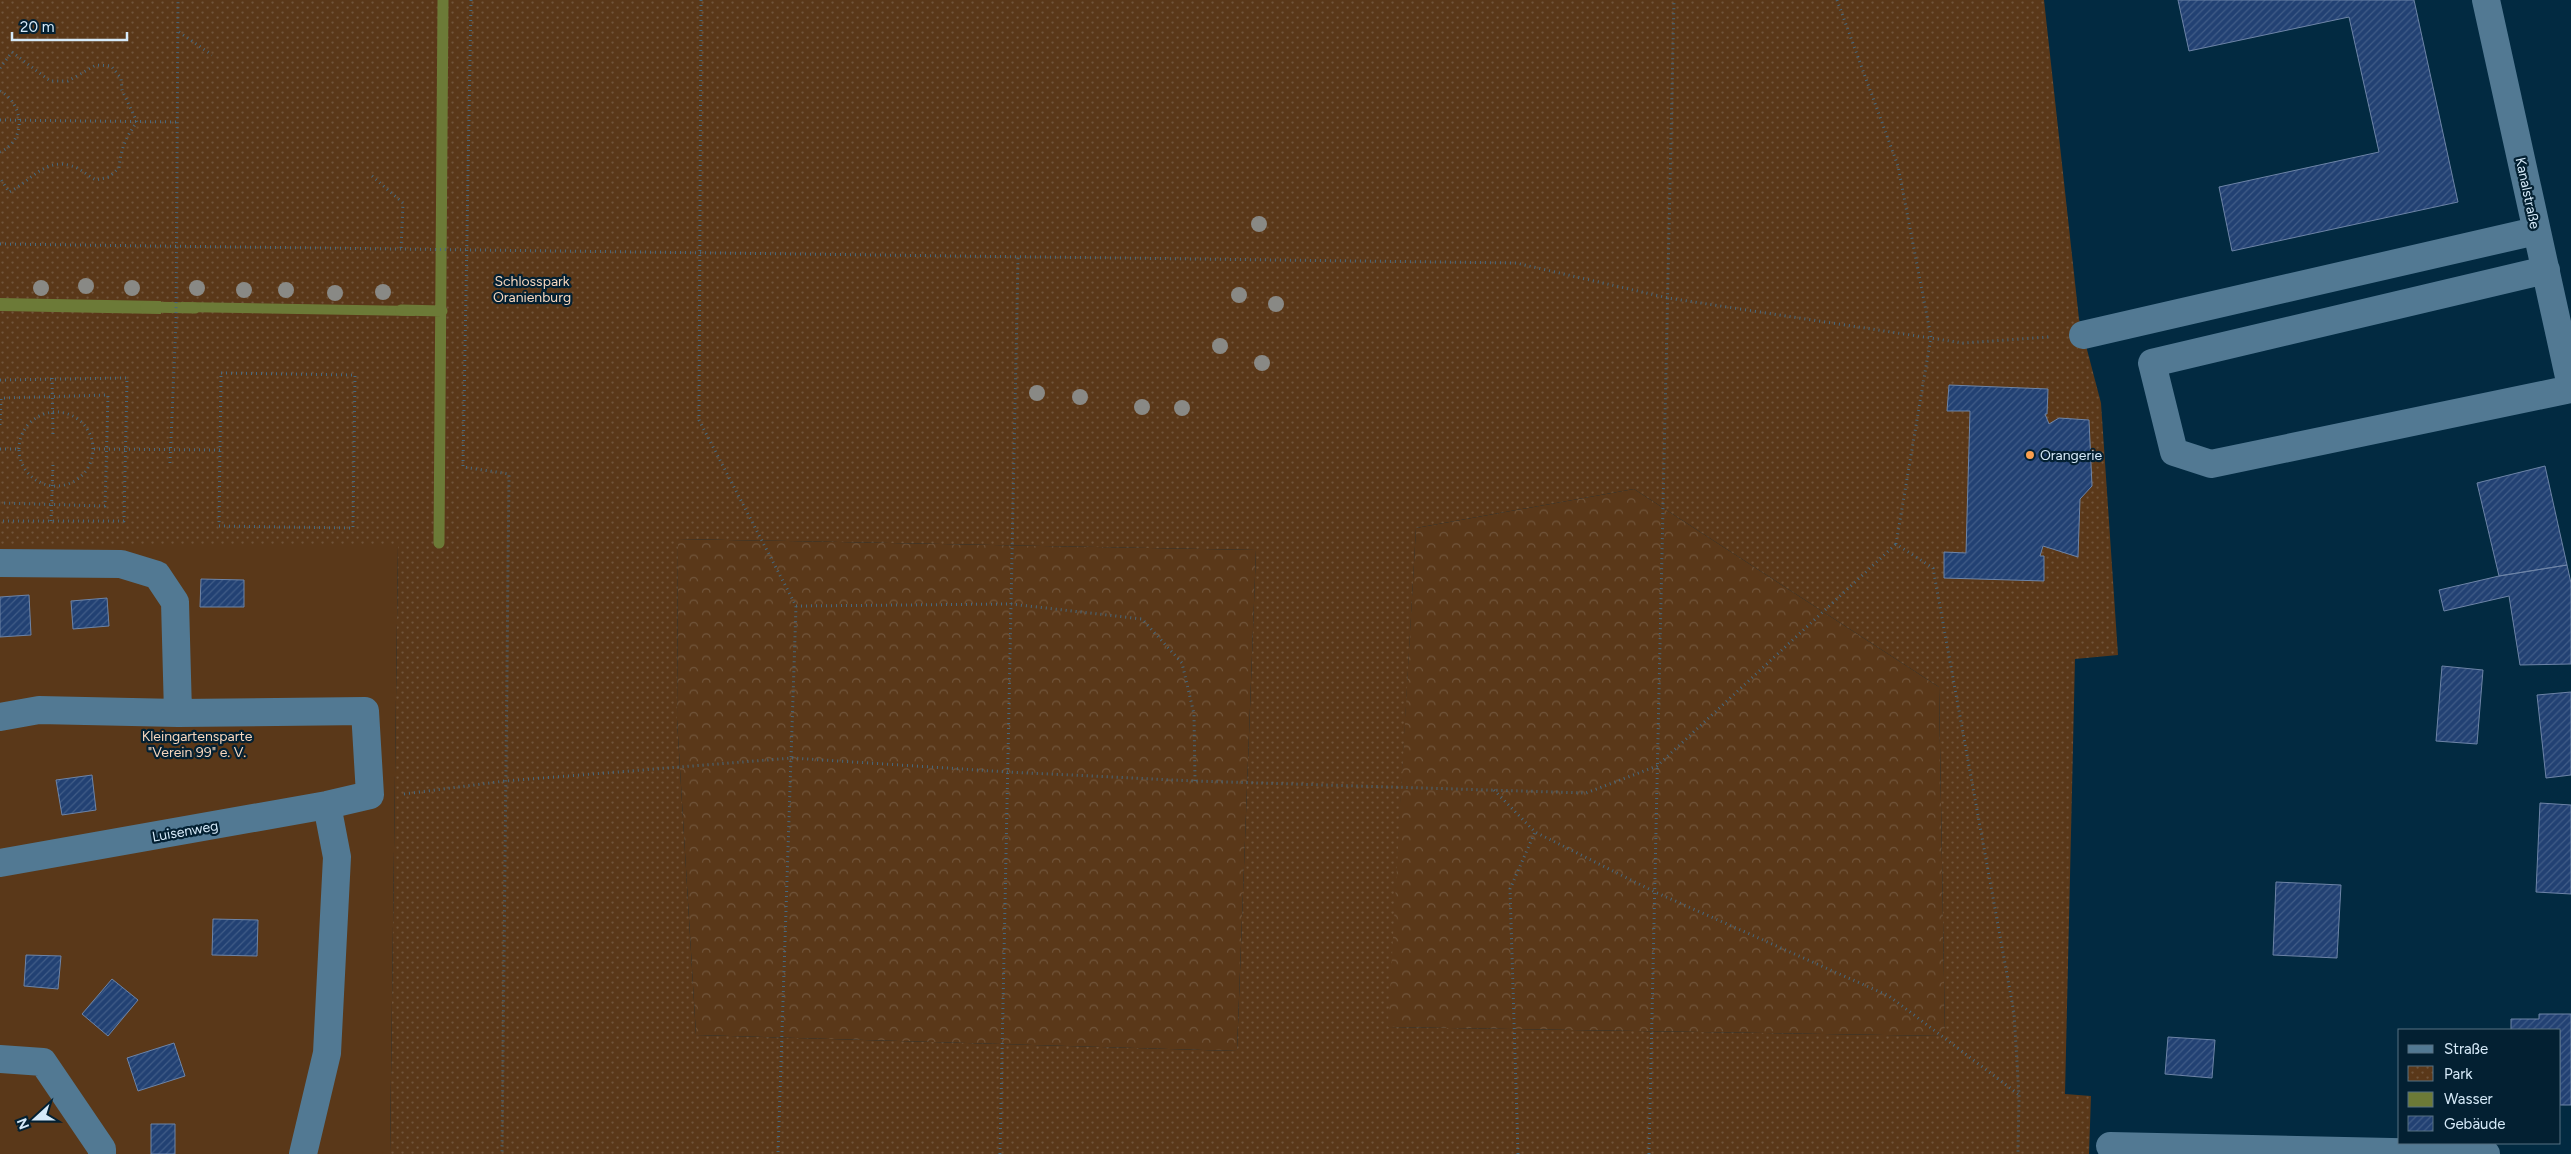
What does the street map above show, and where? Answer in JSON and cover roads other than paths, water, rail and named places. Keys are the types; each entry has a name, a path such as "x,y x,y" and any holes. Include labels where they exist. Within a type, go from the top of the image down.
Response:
{"street":[{"name":"Kanalstraße","path":"2486,0 2571,387"},
{"path":"2083,335 2536,231"},
{"path":"2546,270 2152,363 2174,452 2211,464 2571,387"},
{"path":"0,563 121,564 157,575 175,602 178,713 38,710 0,717"},
{"name":"Luisenweg","path":"0,863 327,805 370,795 365,711 178,713"},
{"path":"303,1154 327,1053 337,857 327,805"},
{"path":"0,1059 42,1062 102,1149 102,1154"},
{"path":"2110,1146 2182,1151 2486,1154"}],"water":[{"path":"0,298 161,301 161,314 0,311"},
{"path":"181,302 415,306 415,316 180,312"}],"waterway":[{"path":"439,543 443,0"},
{"path":"146,307 195,308"},
{"path":"401,310 442,311"}],"place":[{"name":"Orangerie","path":"2030,455"}],"park label":[{"name":"Schlosspark Oranienburg","path":"532,290"},
{"name":"Kleingartensparte \"Verein 99\" e. V.","path":"197,744"}]}
